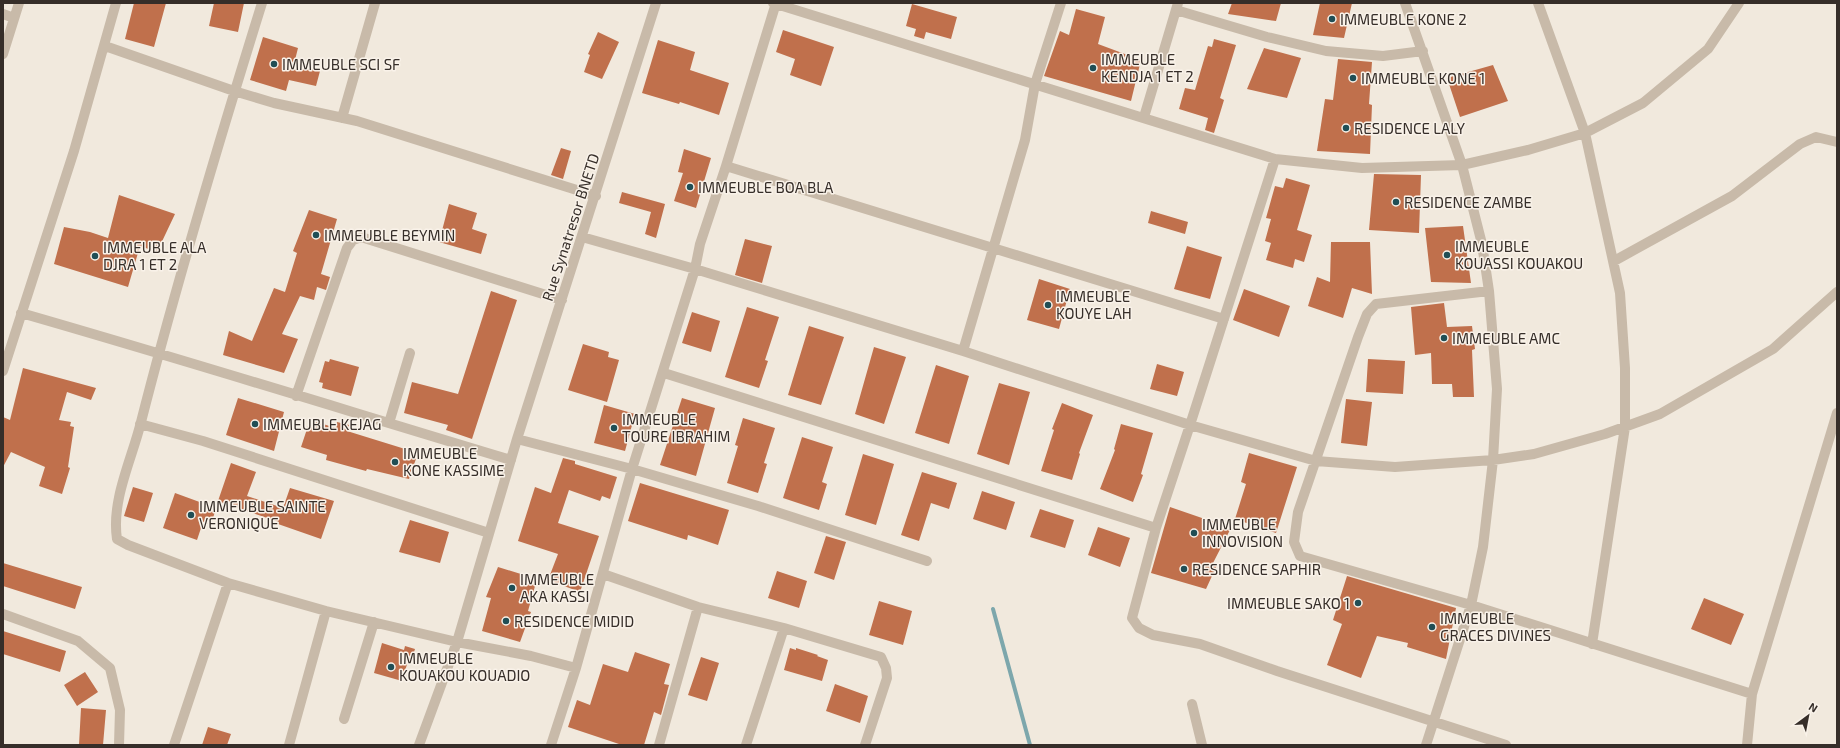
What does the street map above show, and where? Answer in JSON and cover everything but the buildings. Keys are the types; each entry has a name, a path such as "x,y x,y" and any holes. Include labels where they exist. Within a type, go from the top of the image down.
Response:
{"street":[{"path":"3,54 18,3"},
{"path":"3,371 74,151 116,3"},
{"path":"262,3 234,91 158,353 120,496 115,526 117,539 128,545 228,582 326,611 457,642 531,656 576,668"},
{"path":"342,118 375,3"},
{"name":"Rue Synatresor BNETD","path":"419,745 457,642 517,439 596,196 656,3"},
{"path":"551,745 576,668 632,469 664,373 695,269 700,244 726,166 775,3 1275,159 1362,168 1462,165 1528,150 1585,133 1643,103 1708,49 1739,3"},
{"path":"963,351 1025,140 1035,84 1061,3"},
{"path":"1405,3 1462,165 1482,244 1489,291 1497,389 1493,460 1483,547 1471,606 1426,745"},
{"path":"1538,3 1585,133 1620,293 1625,368 1625,427 1592,644"},
{"path":"1144,117 1177,6 1267,36 1326,51 1383,56 1423,52"},
{"path":"3,14 14,18"},
{"path":"105,46 234,91 274,103 342,118 482,159 596,196"},
{"path":"1614,261 1732,196 1800,144 1816,137 1837,142"},
{"path":"1275,159 1156,528 1132,618 1139,628 1153,635 1200,644 1433,723 1506,745"},
{"path":"726,166 1224,319"},
{"path":"296,396 347,248 353,240 362,237 562,300"},
{"path":"582,237 695,269 963,351 1190,425 1316,462 1395,467 1493,460 1534,454 1605,434 1660,414 1773,349 1837,292"},
{"path":"1489,291 1376,304 1367,314 1298,512 1294,542 1300,556 1471,606 1752,694"},
{"path":"21,313 511,460"},
{"path":"389,423 410,352"},
{"path":"664,373 1156,528"},
{"path":"1747,745 1752,694 1837,413"},
{"path":"140,424 203,440 489,533"},
{"path":"517,439 632,469 758,506 927,560"},
{"path":"603,574 698,607 784,628 881,657 886,668 887,678 864,745"},
{"path":"174,745 228,582"},
{"path":"658,745 698,607"},
{"path":"289,745 326,611"},
{"path":"3,614 78,641 110,668 120,710 119,745"},
{"path":"344,719 374,622"},
{"path":"746,745 784,628"},
{"path":"1192,704 1202,745"}],"waterway":[{"path":"993,609 1030,745"}],"place":[{"name":"IMMEUBLE KONE 2","path":"1332,19"},
{"name":"IMMEUBLE SCI SF","path":"274,64"},
{"name":"IMMEUBLE KENDJA 1 ET 2","path":"1093,68"},
{"name":"IMMEUBLE KONE 1","path":"1353,78"},
{"name":"RESIDENCE LALY","path":"1346,128"},
{"name":"IMMEUBLE BOA BLA","path":"690,187"},
{"name":"RESIDENCE ZAMBE","path":"1396,202"},
{"name":"IMMEUBLE BEYMIN","path":"316,235"},
{"name":"IMMEUBLE KOUASSI KOUAKOU","path":"1447,255"},
{"name":"IMMEUBLE ALA DJRA 1 ET 2","path":"95,256"},
{"name":"IMMEUBLE KOUYE LAH","path":"1048,305"},
{"name":"IMMEUBLE AMC","path":"1444,338"},
{"name":"IMMEUBLE KEJAG","path":"255,424"},
{"name":"IMMEUBLE TOURE IBRAHIM","path":"614,428"},
{"name":"IMMEUBLE KONE KASSIME","path":"395,462"},
{"name":"IMMEUBLE SAINTE VERONIQUE","path":"191,515"},
{"name":"IMMEUBLE INNOVISION","path":"1194,533"},
{"name":"RESIDENCE SAPHIR","path":"1184,569"},
{"name":"IMMEUBLE AKA KASSI","path":"512,588"},
{"name":"IMMEUBLE SAKO 1","path":"1358,603"},
{"name":"RESIDENCE MIDID","path":"506,621"},
{"name":"IMMEUBLE GRACES DIVINES","path":"1432,627"},
{"name":"IMMEUBLE KOUAKOU KOUADIO","path":"391,667"}]}
